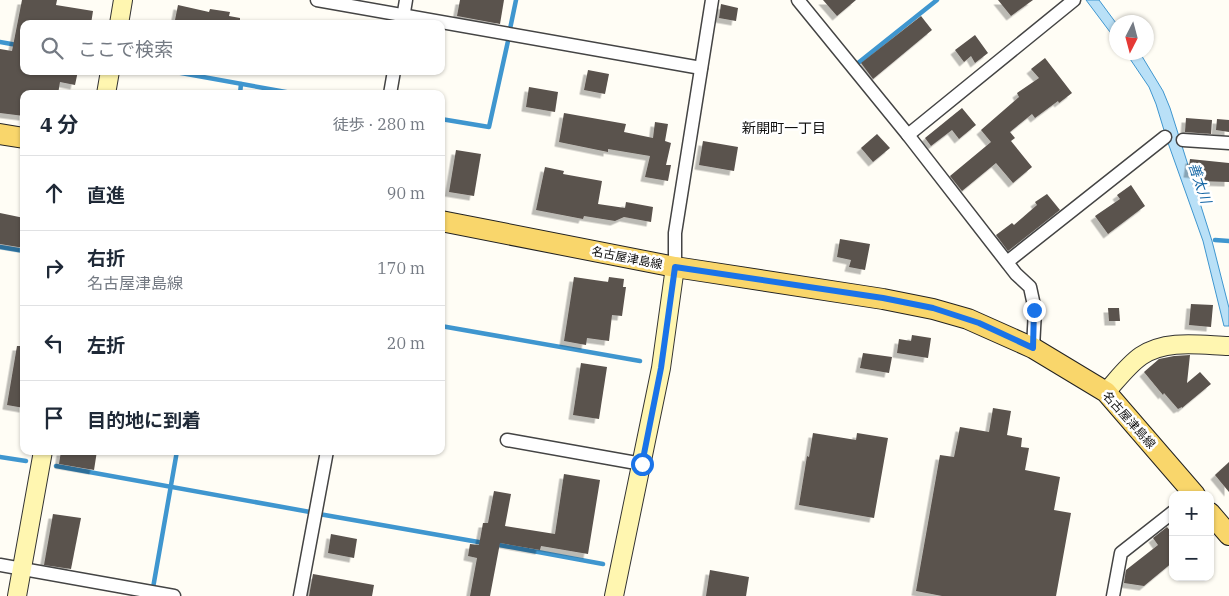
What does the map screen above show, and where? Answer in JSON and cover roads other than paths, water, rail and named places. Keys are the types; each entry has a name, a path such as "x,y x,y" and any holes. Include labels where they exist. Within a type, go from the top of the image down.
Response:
{"main road":[{"path":"0,134 20,137"},
{"name":"名古屋津島線","path":"445,222 675,267 883,298 933,308 979,323 1033,348 1106,392 1191,491"},
{"path":"1214,518 1229,535"}],"street":[{"path":"119,20 123,0"},
{"path":"317,0 403,20 406,0"},
{"path":"614,596 661,368 675,267 675,233 712,0"},
{"path":"908,135 1074,0"},
{"path":"801,1 1007,262 1030,287 1034,310 1033,348"},
{"path":"445,27 701,68"},
{"path":"107,90 109,75"},
{"path":"391,90 393,75"},
{"path":"1007,262 1164,137"},
{"path":"1183,140 1229,143"},
{"path":"1106,392 1140,356 1153,350 1178,344 1229,346"},
{"path":"507,440 642,464"},
{"path":"17,596 41,455"},
{"path":"300,596 326,455"},
{"path":"1113,596 1121,552 1169,515"},
{"path":"0,565 174,596"}],"water":[{"path":"1086,0 1099,0 1110,15 1109,31"},
{"path":"1131,60 1144,60 1163,91 1170,108 1212,241 1229,308 1229,326 1224,326 1203,241 1149,87"}],"waterway":[{"path":"510,29 516,0"},
{"path":"858,63 937,0"},
{"path":"445,120 489,127 508,41"},
{"path":"0,42 17,45"},
{"path":"192,75 275,90"},
{"path":"240,90 241,84"},
{"path":"1215,240 1229,241"},
{"path":"0,247 20,250"},
{"path":"445,327 640,361"},
{"path":"153,588 176,455"},
{"path":"0,457 26,461"},
{"path":"56,466 310,512"},
{"path":"319,514 484,543"},
{"path":"494,544 603,564"}],"district":[{"name":"新開町一丁目","path":"784,128"}],"water label":[{"name":"善太川","path":"1200,183"}]}
